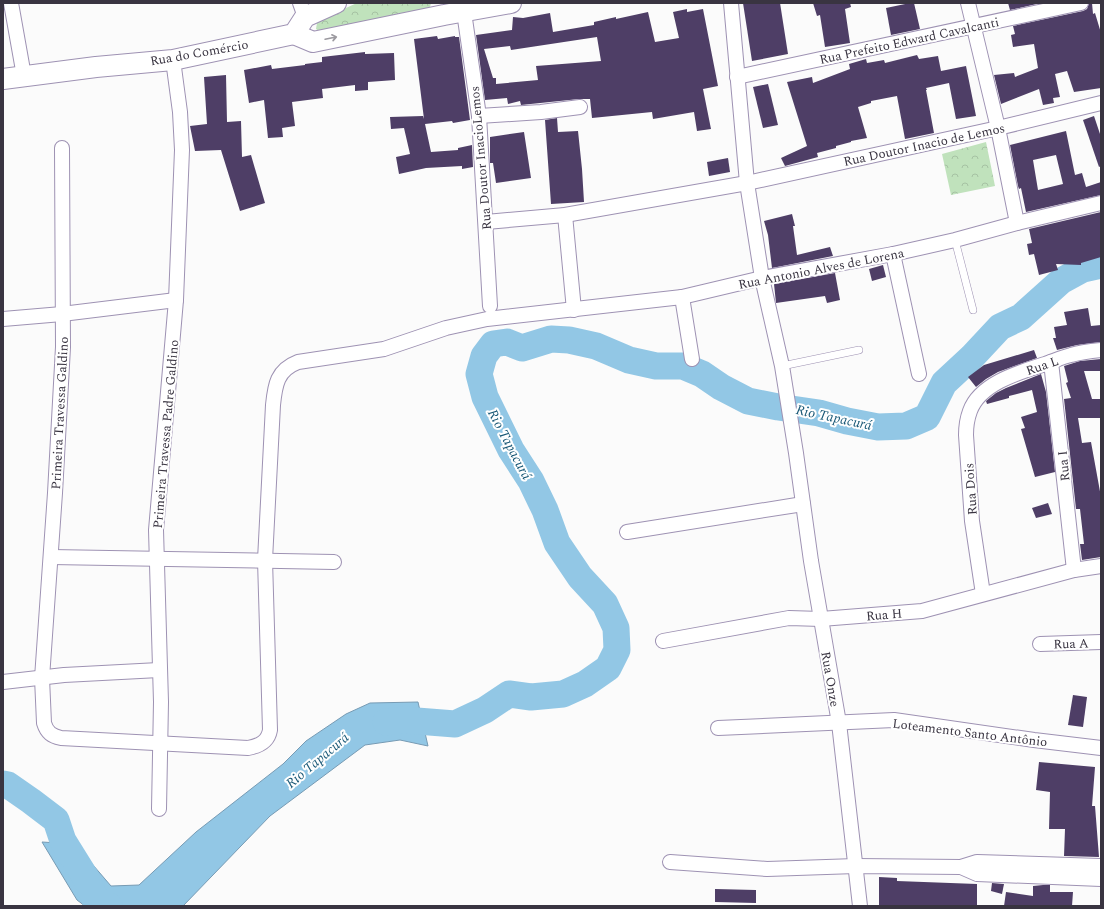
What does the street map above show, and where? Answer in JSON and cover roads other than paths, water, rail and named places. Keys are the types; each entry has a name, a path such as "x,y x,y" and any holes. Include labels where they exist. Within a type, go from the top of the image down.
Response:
{"main road":[{"path":"336,3 303,10 294,34 313,42 442,9 464,12 511,3"},
{"name":"Rua do Comércio","path":"3,79 96,67 173,60 294,34"}],"street":[{"path":"11,3 24,76"},
{"path":"731,3 747,183 762,278 782,366"},
{"path":"968,3 998,128 1017,223"},
{"name":"Rua Prefeito Edward Cavalcanti","path":"737,77 1081,3"},
{"name":"Rua Doutor InacioLemos","path":"464,12 479,116 490,306"},
{"name":"Primeira Travessa Padre Galdino","path":"159,809 161,702 156,530 176,300 182,150 180,112 173,60"},
{"name":"Rua Doutor Inacio de Lemos","path":"486,222 565,215 747,183 1101,104"},
{"path":"479,116 541,112 580,107"},
{"name":"Primeira Travessa Galdino","path":"62,148 61,390 42,678 44,724 46,730 54,737 248,748 259,746 263,743 267,739 270,730 265,560"},
{"name":"Rua Antonio Alves de Lorena","path":"574,310 682,297 762,278 893,254 1101,203"},
{"path":"265,560 274,394 278,380 286,368 298,362 384,349 461,324 487,319 574,310 565,215"},
{"path":"893,254 919,374"},
{"path":"682,297 692,358"},
{"path":"3,319 62,314 176,300"},
{"name":"Rua L","path":"987,390 1013,374 1070,355 1101,350"},
{"name":"Rua I","path":"1051,362 1074,570"},
{"name":"Rua Onze","path":"782,366 821,619 839,723 860,906"},
{"name":"Rua Dois","path":"984,594 972,521 966,423 970,410 987,390"},
{"path":"627,532 803,504"},
{"path":"51,557 334,562"},
{"name":"Rua H","path":"663,641 789,618 821,619 922,611 1074,570 1101,566"},
{"name":"Rua A","path":"1040,644 1101,642"},
{"path":"3,682 64,675 159,670"},
{"name":"Loteamento Santo Antônio","path":"718,728 894,720 1101,748"},
{"path":"670,862 767,869 856,866 961,867 978,862 1101,866"},
{"path":"961,867 977,874 1101,879"}],"lane":[{"path":"955,240 973,310"},
{"path":"782,366 859,350"}],"water":[{"path":"418,702 428,746 400,740 365,745 270,816 183,906 85,906 77,900 42,842 75,844 111,886 139,885 196,832 283,764 306,741 346,714 370,703"}],"waterway":[{"name":"Rio Tapacurá","path":"386,722 404,720 455,724 485,710 509,694 531,697 563,694 585,684 608,668 617,650 616,628 605,604 580,577 557,543 545,510 531,481 511,450 485,397 479,374 484,356 493,344 507,342 522,348 551,339 569,340 596,346 629,360 656,366 683,366 702,374 721,387 748,401 819,413 847,421 878,427 906,426 927,417 944,383 972,357 1000,327 1021,317 1061,281 1083,269 1101,265"},
{"name":"Rio Tapacurá","path":"3,784 8,785 56,820 63,841 86,878 95,899 109,906"}]}
